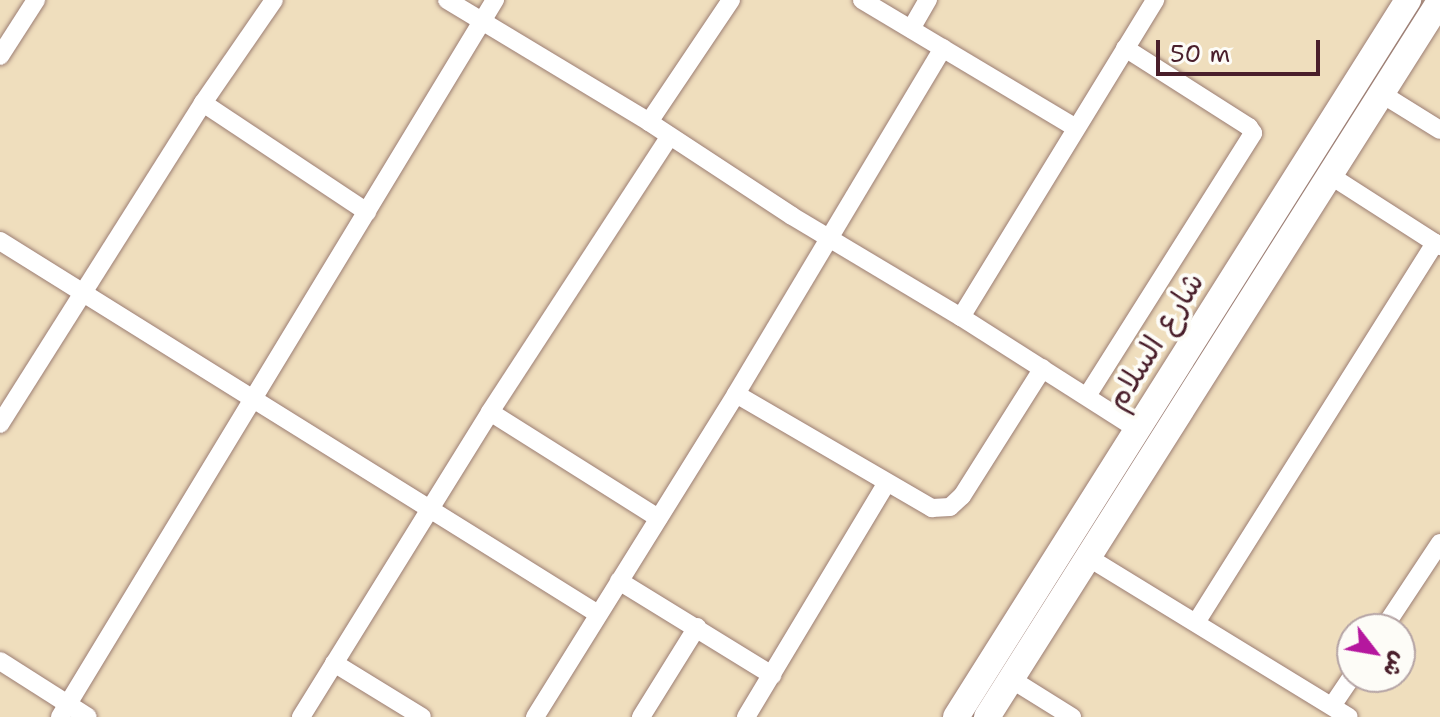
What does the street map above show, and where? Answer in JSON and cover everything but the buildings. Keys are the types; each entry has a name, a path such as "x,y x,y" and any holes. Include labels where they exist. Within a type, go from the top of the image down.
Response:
{"main road":[{"name":"شارع السلام","path":"956,717 1408,0"},
{"name":"شارع السلام","path":"987,717 1086,556 1440,1"}],"street":[{"path":"0,56 36,0"},
{"path":"0,424 203,103 274,0"},
{"path":"447,0 649,122 827,239 961,317 1137,429"},
{"path":"64,710 495,0"},
{"path":"649,122 731,0"},
{"path":"862,0 1074,127"},
{"path":"911,29 928,0"},
{"path":"961,317 1074,127 1155,0"},
{"path":"535,717 736,394 943,48"},
{"path":"1087,396 1253,133 1249,127 1125,48"},
{"path":"1382,94 1440,130"},
{"path":"203,103 367,212"},
{"path":"301,717 490,412 669,137"},
{"path":"1197,621 1438,245 1331,176"},
{"path":"0,241 598,614"},
{"path":"736,394 886,484 932,508 950,507 962,496 1043,368"},
{"path":"490,412 658,518"},
{"path":"746,717 886,484"},
{"path":"1394,613 1440,543"},
{"path":"1086,556 1197,621 1349,717"},
{"path":"619,581 772,675"},
{"path":"641,717 697,627"},
{"path":"0,661 64,710 88,717"},
{"path":"334,663 422,717"},
{"path":"1011,679 1072,717"},
{"path":"1332,706 1341,693"}]}
